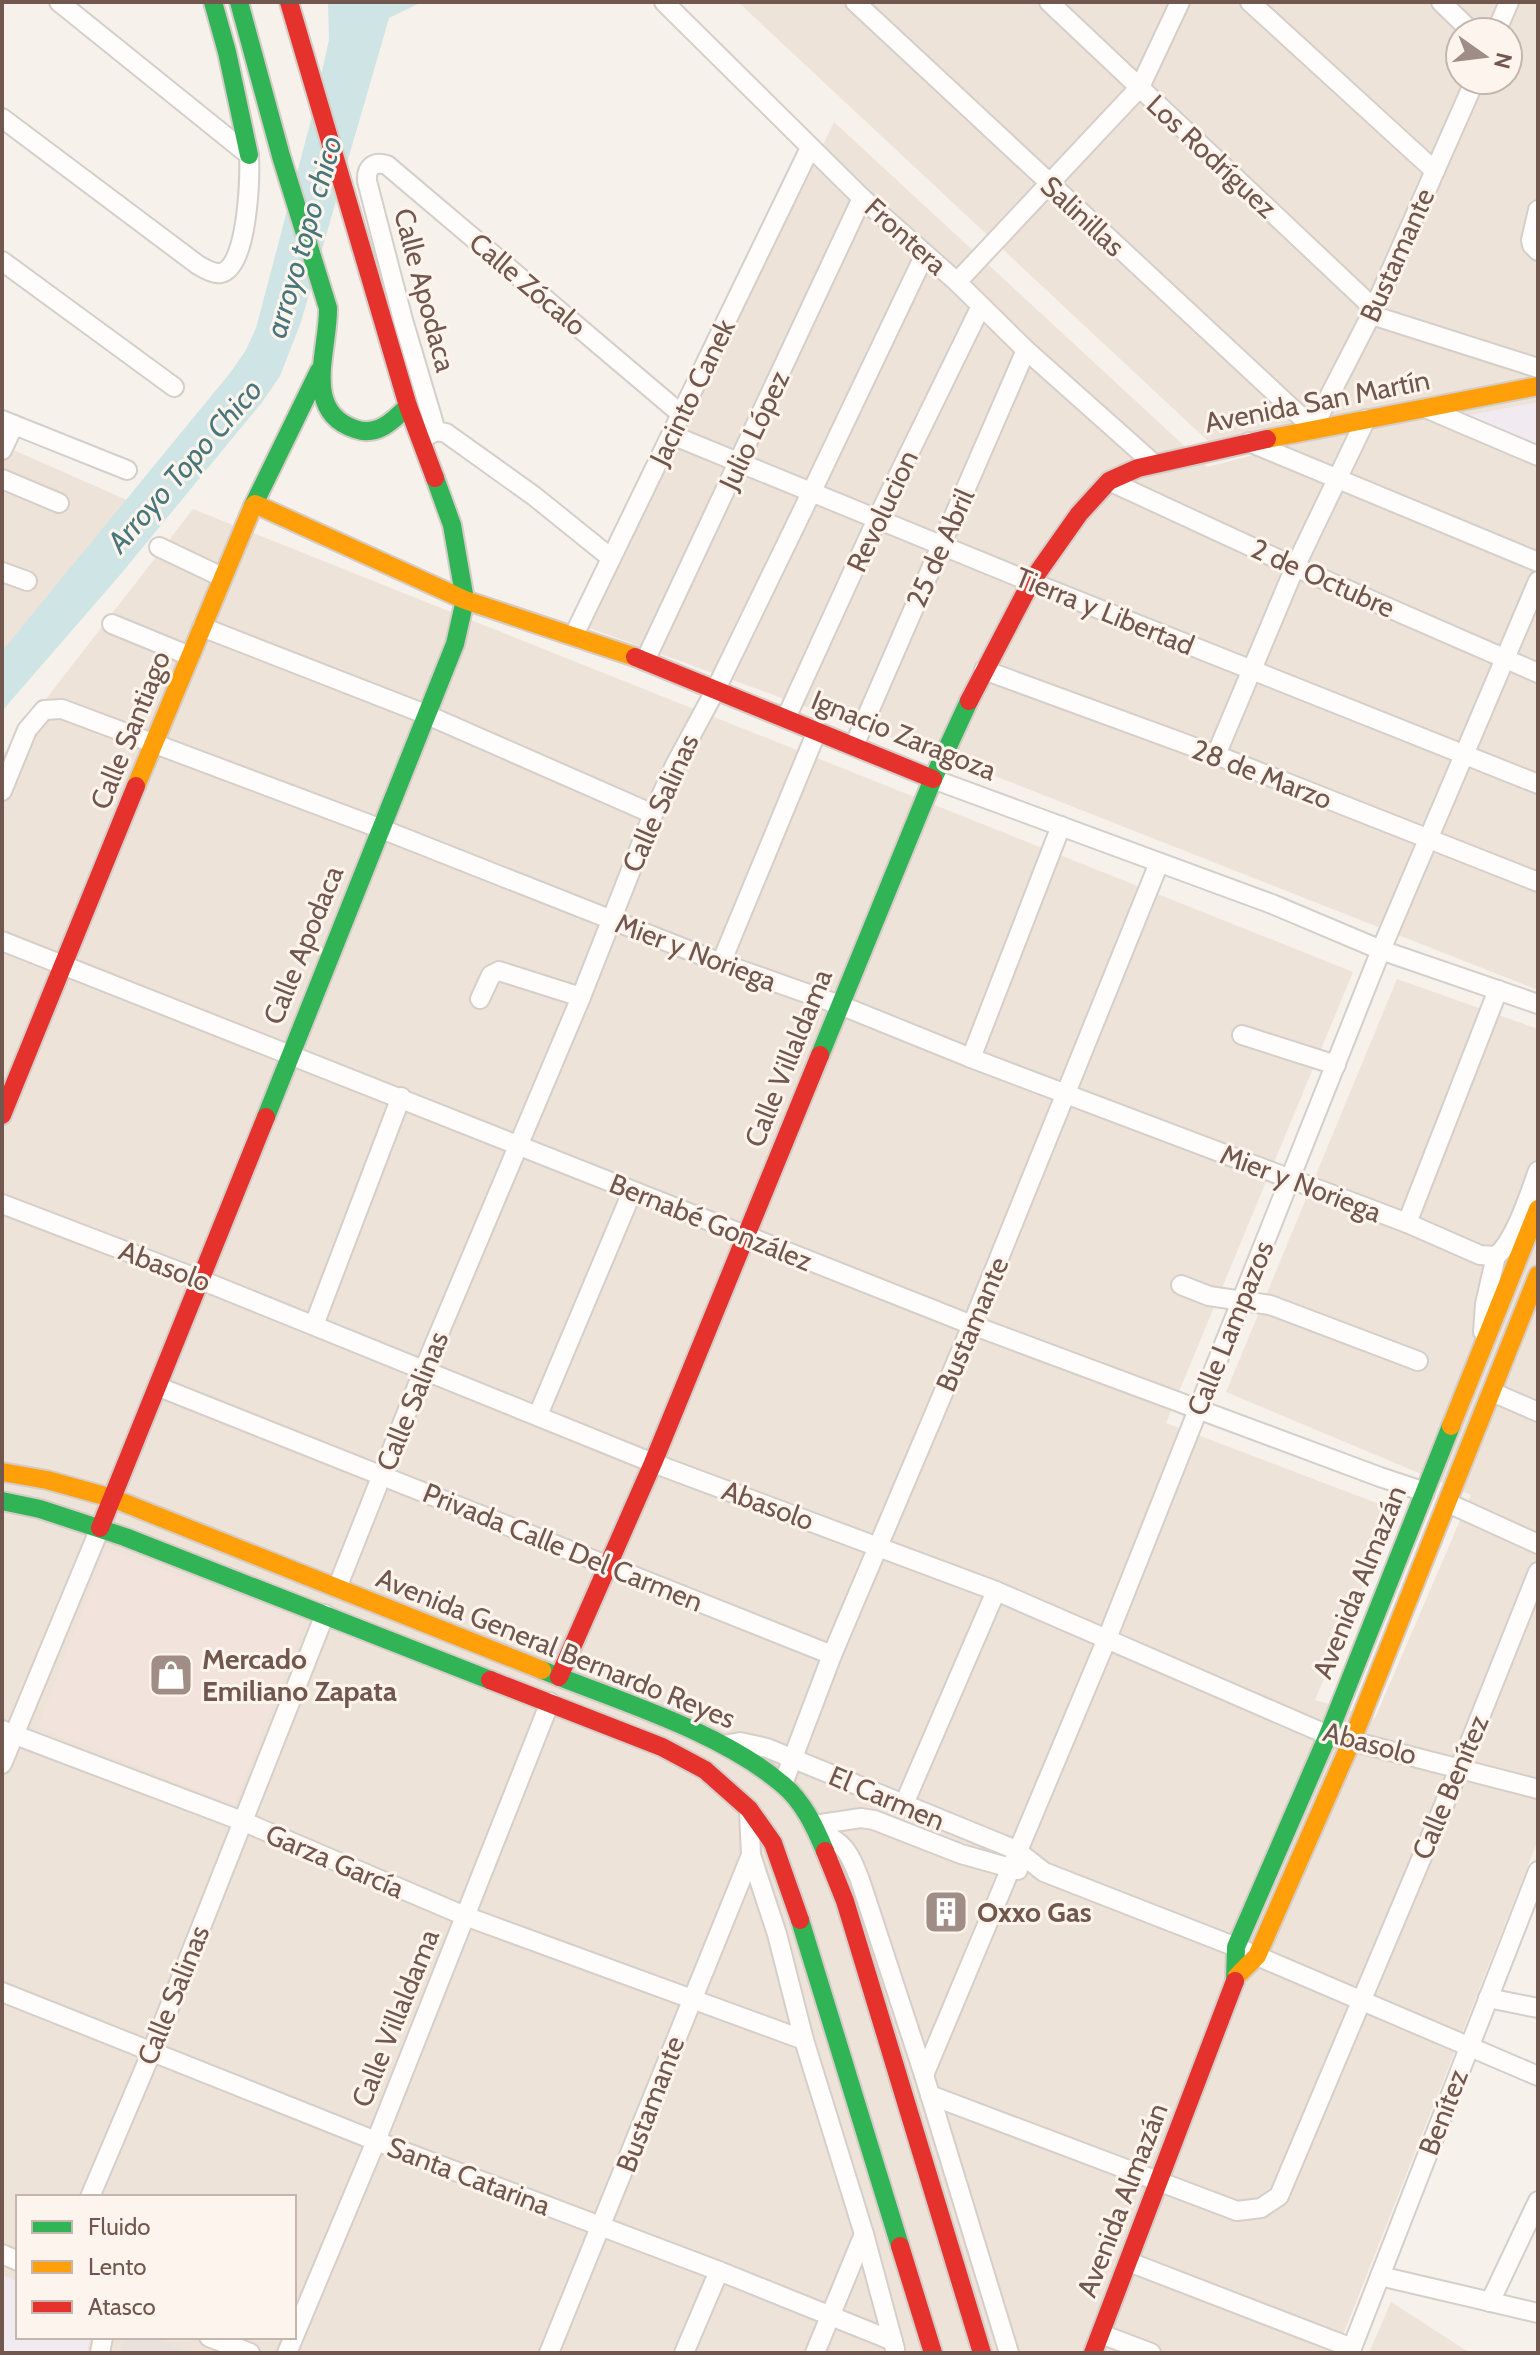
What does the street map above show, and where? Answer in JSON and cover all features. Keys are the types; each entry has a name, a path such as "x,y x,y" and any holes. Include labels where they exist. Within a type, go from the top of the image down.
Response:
{"main road":[{"path":"213,2 249,155"},
{"path":"239,2 281,156 323,287 329,321 319,371 320,393 336,420 369,432 380,430 408,406"},
{"name":"Calle Apodaca","path":"100,1528 455,644 465,600 452,525 428,435 408,406 289,2"},
{"name":"Calle Santiago","path":"2,1115 222,577 319,371"},
{"name":"Avenida San Martín","path":"1109,481 1154,464 1249,442 1538,386"},
{"name":"Calle Villaldama","path":"559,1677 653,1463 933,779 984,670 1031,582 1079,514 1109,481"},
{"name":"Ignacio Zaragoza","path":"255,504 465,600 645,661 933,779"},
{"name":"Avenida Almazán","path":"1093,2353 1237,1976 1236,1947 1328,1735 1538,1209"},
{"name":"Avenida Almazán","path":"1237,1976 1257,1956 1352,1740 1538,1275"},
{"name":"Avenida General Bernardo Reyes","path":"2,1472 47,1480 112,1498 724,1745 783,1784 803,1807 815,1828 845,1901 982,2353"},
{"name":"Avenida General Bernardo Reyes","path":"2,1501 100,1528 550,1702 662,1747 705,1770 731,1791 749,1809 773,1843 806,1936 933,2353"}],"street":[{"path":"2,118 198,265 212,272 228,269 246,219 250,192 249,155 59,2"},
{"name":"Frontera","path":"664,2 862,198 1154,464"},
{"name":"Salinillas","path":"855,2 1313,428"},
{"name":"Los Rodríguez","path":"1049,2 1365,300 1373,311"},
{"path":"957,282 1140,87 1180,2"},
{"path":"1250,2 1435,171"},
{"path":"1441,2 1455,16"},
{"name":"Bustamante","path":"1313,428 1373,311 1468,96"},
{"name":"Jacinto Canek","path":"574,635 810,148"},
{"name":"Calle Zócalo","path":"372,165 379,162 387,165 681,414"},
{"name":"Calle Apodaca","path":"372,165 367,181 428,435"},
{"name":"Julio López","path":"645,661 862,198"},
{"path":"1535,248 1533,227 1538,210"},
{"name":"Calle Salinas","path":"337,1588 424,1369 581,997 653,814 925,254"},
{"path":"2,261 174,387"},
{"name":"Revolucion","path":"786,718 877,519 981,306"},
{"path":"1373,311 1385,321 1538,368"},
{"name":"25 de Abril","path":"854,746 1026,350"},
{"path":"1425,408 1538,456"},
{"path":"1216,755 1295,567 1366,419"},
{"path":"2,450 8,423 127,470"},
{"path":"428,435 446,433 534,496 611,558"},
{"name":"Tierra y Libertad","path":"672,435 1538,784"},
{"path":"1249,442 1538,562"},
{"path":"2,479 59,503"},
{"name":"2 de Octubre","path":"1109,481 1295,567 1538,673"},
{"path":"159,547 222,577"},
{"path":"2,572 27,581"},
{"name":"Calle Lampazos","path":"924,2075 1106,1641 1381,950 1538,581"},
{"path":"112,624 190,656"},
{"path":"202,627 425,714 653,814"},
{"name":"28 de Marzo","path":"984,670 1216,755 1538,882"},
{"name":"Mier y Noriega","path":"2,791 27,730 44,710 62,709 156,742 721,963 840,1005 1488,1256"},
{"path":"721,963 817,731"},
{"name":"Ignacio Zaragoza","path":"933,779 1272,904 1381,950 1538,1004"},
{"path":"971,1058 1061,826"},
{"name":"Bustamante","path":"783,1784 832,1655 972,1325 1159,863"},
{"name":"Bernabé González","path":"2,941 972,1325 1425,1492"},
{"path":"480,999 491,975 499,971 581,997"},
{"path":"1407,1223 1498,990"},
{"path":"1242,1035 1336,1065"},
{"path":"314,1325 401,1097"},
{"path":"1481,1353 1488,1256 1502,1251 1538,1171"},
{"path":"538,1415 632,1192"},
{"name":"Abasolo","path":"2,1204 201,1280 653,1463 996,1591 1106,1641 1226,1688 1328,1735 1538,1789"},
{"path":"1181,1285 1209,1296 1270,1305 1418,1361"},
{"name":"Privada Calle Del Carmen","path":"159,1387 832,1655"},
{"path":"1492,1392 1538,1412"},
{"path":"1448,1503 1538,1544"},
{"path":"2,1764 8,1732 100,1528"},
{"name":"Calle Benítez","path":"1158,2180 1237,2211 1261,2208 1279,2196 1460,1767 1538,1572"},
{"path":"904,1804 996,1591"},
{"name":"Calle Salinas","path":"91,2195 152,2051 325,1614"},
{"name":"Calle Villaldama","path":"296,2332 376,2141 550,1702"},
{"name":"Garza García","path":"8,1732 242,1821 465,1916 804,2040"},
{"name":"El Carmen","path":"724,1745 740,1742 753,1744 793,1759 1016,1850 1044,1872"},
{"path":"749,1809 751,1855 777,1934 804,2040 864,2234 894,2347"},
{"name":"El Carmen","path":"815,1828 861,1818 874,1820 1009,1869 1044,1872 1236,1947 1538,2076"},
{"path":"815,1828 835,1838 852,1861 924,2075 1009,2353"},
{"name":"Bustamante","path":"549,2353 751,1855"},
{"name":"Benítez","path":"1351,2350 1468,2046 1533,1894 1538,1871"},
{"name":"Santa Catarina","path":"2,1992 376,2141 831,2315 894,2347"},
{"path":"1488,1998 1538,2008"},
{"path":"930,2095 1158,2180"},
{"path":"1490,2302 1538,2201"},
{"path":"815,2353 864,2234"},
{"path":"1129,2262 1351,2350"},
{"path":"684,2353 719,2271"},
{"path":"1380,2276 1538,2313"},
{"path":"1101,2334 1151,2353"},
{"path":"214,2339 250,2353"}],"shaded area":[{"path":"738,2 1538,2 1538,376 1209,442"},
{"path":"834,122 1207,467 1538,382 1538,990 967,765 589,628"},
{"path":"1538,402 1538,452 1455,418"},
{"path":"2,445 127,500 2,651"},
{"path":"193,509 1353,972 1166,1423 1395,1510 1315,1700 1375,1718 1471,1495 1226,1392 1397,979 1538,1029 1538,1840 1336,2353 2,2353 2,756"},
{"name":"Mercado Emiliano Zapata","path":"107,1548 305,1622 234,1804 38,1727"},
{"path":"2,2275 16,2280 16,2339 90,2339 87,2353 2,2353"},
{"path":"1391,2302 1470,2353 1369,2353"},
{"path":"124,2339 154,2339 193,2353 121,2353"}],"water":[{"path":"328,2 422,2 389,18 301,322 280,376 263,401 120,575 2,711 2,651 246,350 256,328 311,120 329,40"}],"traffic: fast":[{"path":"213,2 249,155"},
{"path":"239,2 281,156 328,308 322,377 328,408 338,420 355,429 370,431 390,422 408,406"},
{"path":"253,506 319,371"},
{"path":"266,1117 455,644 465,600 452,525 435,478"},
{"path":"820,1055 933,779 969,701"},
{"path":"1235,1981 1236,1947 1328,1735 1451,1426"},
{"path":"2,1501 40,1509 125,1537 490,1680"},
{"path":"542,1670 699,1733 757,1765 796,1798 813,1824 825,1851"},
{"path":"800,1920 900,2246"}],"traffic: slow":[{"path":"1267,439 1538,386"},
{"path":"255,504 465,600 635,657"},
{"path":"136,786 253,506"},
{"path":"1451,1426 1538,1209"},
{"path":"1237,1976 1257,1956 1352,1740 1538,1275"},
{"path":"2,1472 47,1480 112,1498 542,1670"}],"traffic: jam":[{"path":"289,2 408,406 435,478"},
{"path":"969,701 1031,582 1079,514 1109,481 1138,468 1267,439"},
{"path":"635,657 933,779"},
{"path":"2,1115 136,786"},
{"path":"559,1677 653,1463 820,1055"},
{"path":"100,1528 266,1117"},
{"path":"490,1680 662,1747 705,1770 749,1809 773,1843 800,1920"},
{"path":"825,1851 845,1901 982,2353"},
{"path":"1093,2353 1235,1981"},
{"path":"900,2246 933,2353"}],"place":[{"name":"Mercado Emiliano Zapata","path":"171,1675"},
{"name":"Oxxo Gas","path":"946,1912"}],"water label":[{"name":"arroyo topo chico","path":"304,237"},
{"name":"Arroyo Topo Chico","path":"185,466"}]}
